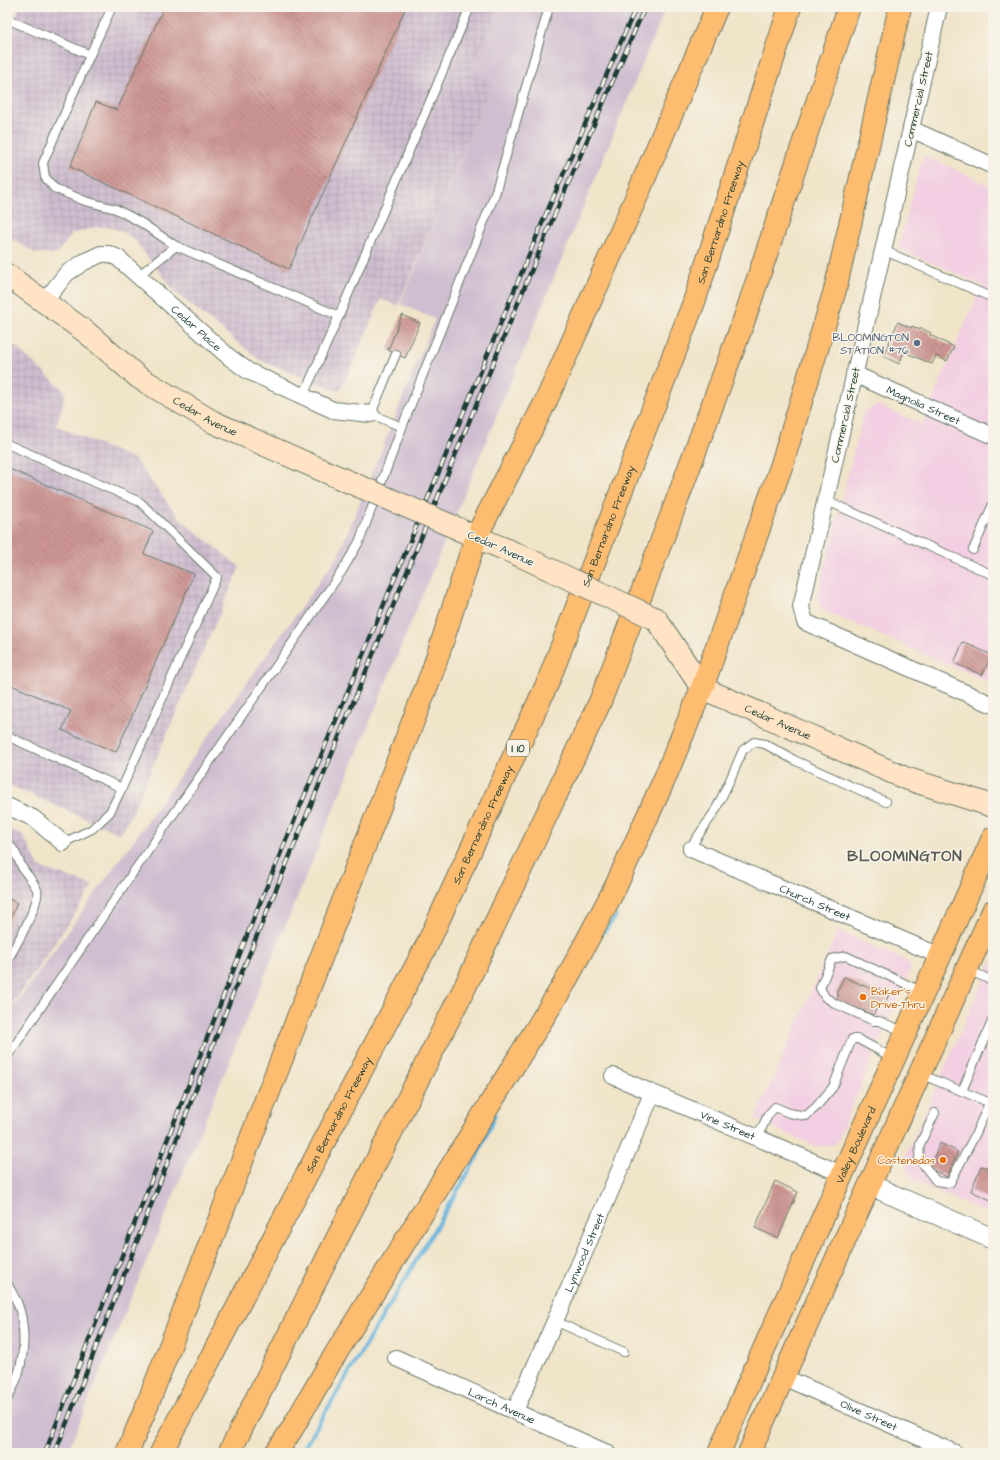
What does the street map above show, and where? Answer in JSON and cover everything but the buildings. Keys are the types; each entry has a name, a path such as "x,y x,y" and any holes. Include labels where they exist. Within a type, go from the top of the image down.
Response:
{"main road":[{"path":"127,1453 146,1408 433,670 468,533 546,401 636,198 717,7"},
{"name":"San Bernardino Freeway","path":"161,1453 427,945 548,682 694,302 790,7"},
{"path":"229,1453 465,988 600,702 744,320 849,7"},
{"path":"276,1453 564,984 615,888 664,780 702,688 782,464 835,290 900,7"},
{"name":"Cedar Avenue","path":"7,275 86,332 138,377 213,422 521,556 656,619 702,688 905,778 993,806"},
{"name":"Valley Boulevard","path":"719,1453 750,1380 993,838"},
{"path":"749,1453 993,912"}],"street":[{"name":"Commercial Street","path":"939,7 800,607 805,622 993,705"},
{"path":"911,129 993,166"},
{"name":"Cedar Place","path":"44,302 67,273 84,262 101,254 109,254 118,258 229,357 248,371 333,410 371,414"},
{"name":"Magnolia Street","path":"854,374 993,436"},
{"path":"7,806 32,818 63,843"},
{"name":"Church Street","path":"691,849 940,956"},
{"name":"Vine Street","path":"613,1076 652,1094 842,1174"},
{"name":"Lynwood Street","path":"515,1411 652,1094"},
{"path":"870,1185 993,1239"},
{"name":"Larch Avenue","path":"396,1358 607,1453"},
{"name":"Olive Street","path":"783,1377 955,1453"}],"lane":[{"path":"112,7 43,163 46,177 54,188 85,201 116,208 176,246 339,316"},
{"path":"303,396 339,316 470,7"},
{"path":"7,1057 136,867 342,571 359,542 402,427 496,194 548,7"},
{"path":"7,19 90,55"},
{"path":"138,276 176,246"},
{"path":"883,250 993,298"},
{"path":"396,354 371,414 402,427"},
{"path":"7,444 140,502 217,577 110,812 92,829 63,843"},
{"path":"825,500 993,575"},
{"path":"973,550 993,504"},
{"path":"7,736 122,788"},
{"path":"691,849 692,845 715,811 743,750 754,742 765,744 794,760 886,802"},
{"path":"7,844 10,845 14,851 38,892 36,903 7,961"},
{"path":"906,1032 851,1011 825,997 820,988 832,959 846,956 923,992"},
{"path":"968,970 993,981"},
{"path":"962,1091 993,1019"},
{"path":"757,1138 768,1115 775,1107 806,1116 816,1107 833,1087 852,1039 858,1039 894,1058"},
{"path":"920,1074 991,1103 950,1183 936,1181 919,1159 920,1144 935,1113"},
{"path":"7,1283 17,1303 23,1330 22,1350 18,1375 7,1400"},
{"path":"555,1321 624,1352"}],"shaded area":[{"path":"20,7 500,7 471,73 492,83 398,306 381,299 339,391 261,361 177,294 136,242 125,233 111,227 95,227 72,234 57,254 35,253 7,236 7,37"},
{"path":"500,7 666,7 67,1453 7,1453 7,1016 338,556 435,319 400,304 492,83 471,73"},
{"path":"923,155 993,187 993,684 821,609 817,598 864,411 878,405 922,424 982,285 898,248"},
{"path":"7,339 66,392 56,426 134,459 180,519 240,567 130,818 120,834 7,784"},
{"path":"7,828 23,835 39,867 94,886 7,1012"},
{"path":"838,931 906,961 911,968 836,1144 817,1147 755,1119"},
{"path":"993,959 993,1216 916,1182 908,1173 904,1159"}],"waterway":[{"path":"603,933 616,916"},
{"path":"301,1453 461,1185 477,1157 495,1115"}],"railway":[{"path":"45,1453 255,915 543,221 636,7"},
{"path":"55,1453 232,996 551,223 645,7"}],"place":[{"name":"BLOOMINGTON STATION #76","path":"917,343"},
{"name":"Baker's Drive-Thru","path":"863,997"},
{"name":"Castenedas","path":"943,1160"}],"district":[{"name":"BLOOMINGTON","path":"905,856"}]}
